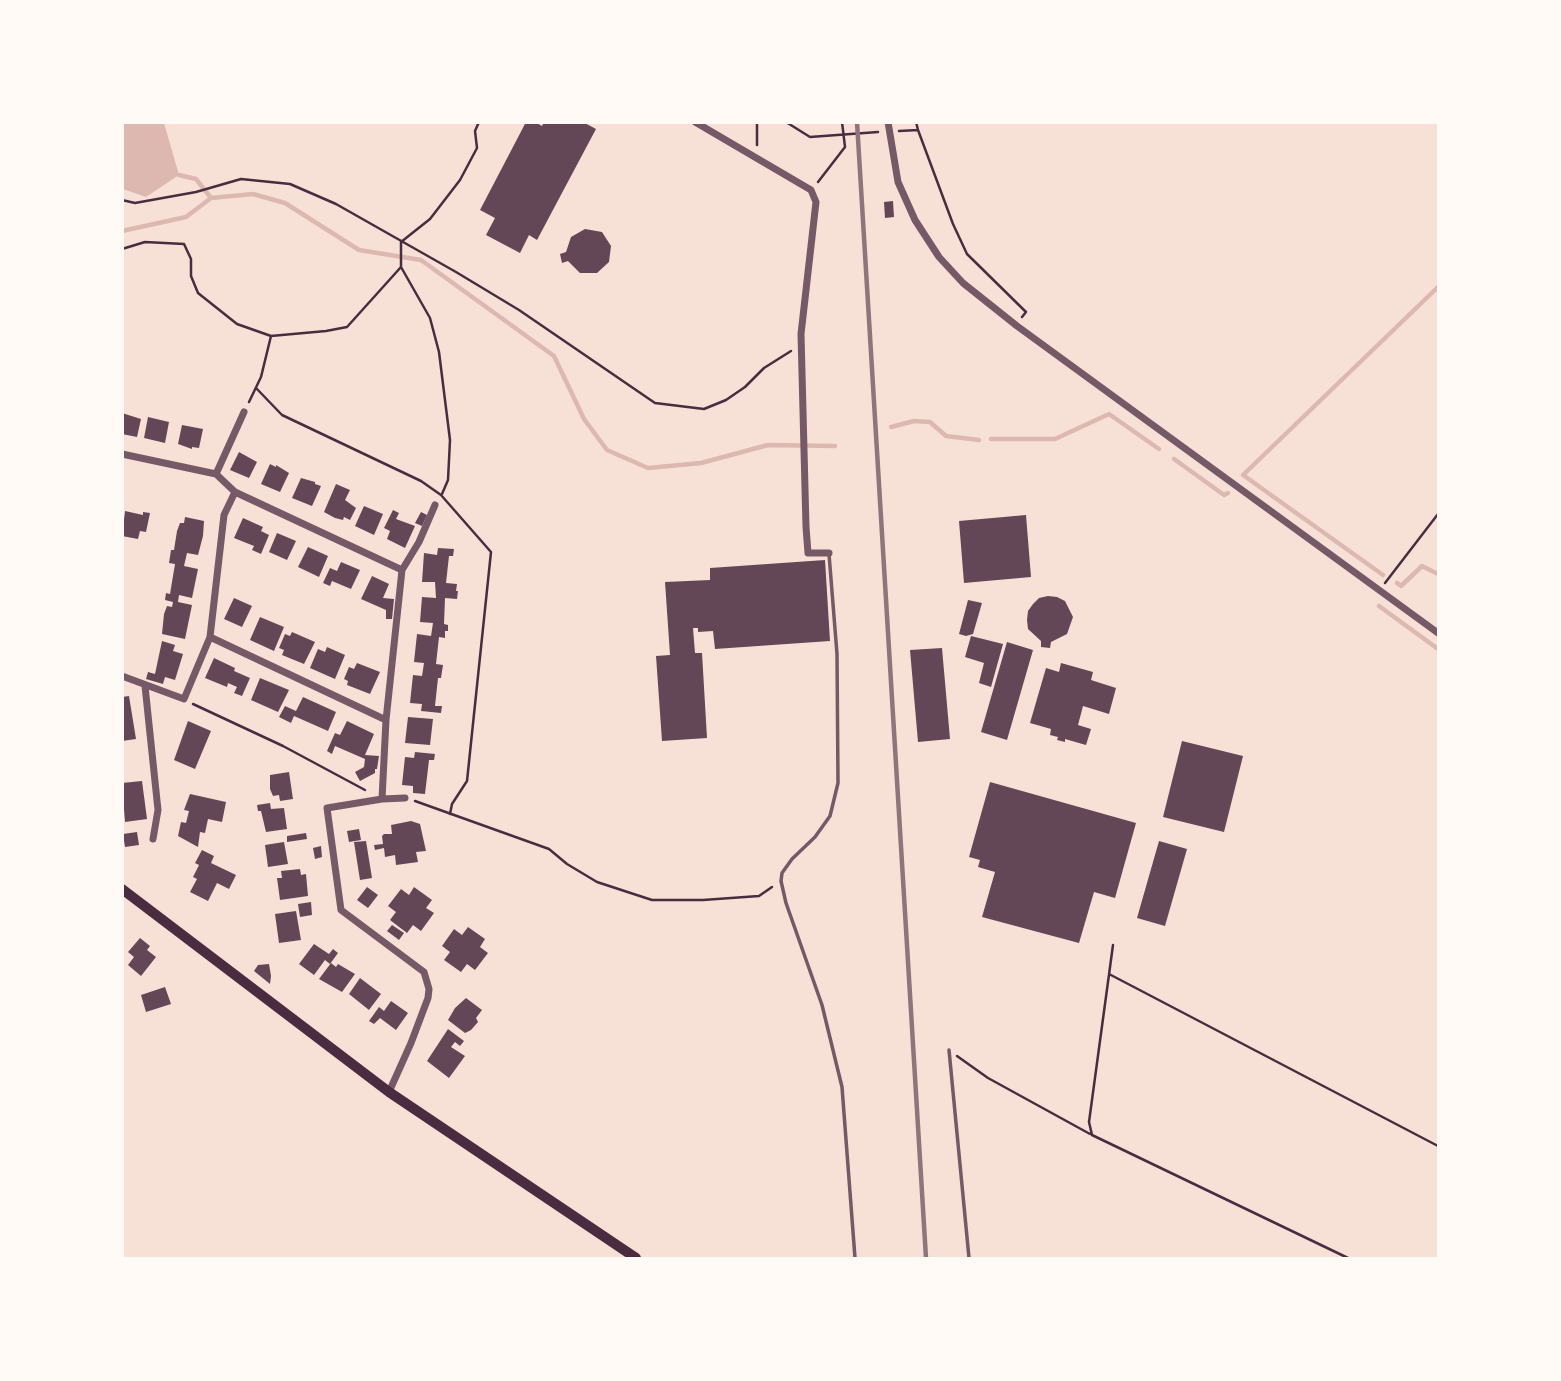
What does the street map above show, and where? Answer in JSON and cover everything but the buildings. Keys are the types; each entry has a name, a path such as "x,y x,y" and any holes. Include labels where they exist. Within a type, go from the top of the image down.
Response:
{"main road":[{"path":"122,889 389,1092 636,1258"}],"street":[{"path":"695,122 811,190 816,202 802,343 804,453 808,552 829,553"},
{"path":"888,122 898,183 915,220 939,257 963,283 1017,326 1438,633"},
{"path":"216,474 244,412"},
{"path":"122,454 216,474 235,492 402,570"},
{"path":"122,676 184,699 210,637 224,515 235,492"},
{"path":"382,799 386,720 402,570 419,542 435,505"},
{"path":"210,637 386,720"},
{"path":"145,686 158,810 153,839"},
{"path":"389,1092 411,1043 429,989 424,972 341,910 327,808 405,798"}],"lane":[{"path":"829,553 837,654 838,783 830,816 815,837 792,859 782,873 781,881 786,903 822,1005 842,1087 855,1258"},
{"path":"949,1050 969,1258"}],"path":[{"path":"435,505 448,480 450,440 439,352 430,318 401,267 401,243 430,219 460,180 477,148 475,131 479,122"},
{"path":"757,122 757,141"},
{"path":"786,122 810,137 862,134"},
{"path":"811,190 845,147 842,122"},
{"path":"916,122 953,224 967,254 1026,312 1017,326"},
{"path":"899,131 918,130"},
{"path":"122,200 135,203 214,188 241,179 290,184 336,204 519,310 654,403 704,409 726,400 745,387 764,368 802,343"},
{"path":"122,249 145,242 184,244 191,259 191,276 198,293 237,324 271,336 347,327 401,267"},
{"path":"244,412 261,377 271,336"},
{"path":"256,388 282,415 421,481 441,495 491,552 467,781 452,804 450,814"},
{"path":"1379,590 1438,514"},
{"path":"184,699 382,799"},
{"path":"405,798 549,849 566,864 597,882 652,900 759,896 781,881"},
{"path":"1092,1135 1089,1122 1113,945"},
{"path":"1109,974 1438,1146"},
{"path":"949,1050 988,1078 1092,1135 1348,1258"}],"shaded area":[{"path":"123,123 164,123 179,175 146,197 123,189"}],"waterway":[{"path":"179,175 196,179 211,198"},
{"path":"122,231 186,217 211,198 253,194 285,203 359,250 421,260 554,356 584,419 607,450 648,468 701,463 768,445 835,446"},
{"path":"1383,575 1243,475 1438,287"},
{"path":"991,439 1055,439 1109,414 1159,449"},
{"path":"891,427 914,421 930,422 946,436 979,440"},
{"path":"1174,459 1224,495 1228,493"},
{"path":"1397,583 1401,586 1422,566 1438,574"},
{"path":"1379,606 1438,649"}],"railway":[{"path":"857,122 926,1258"}]}
